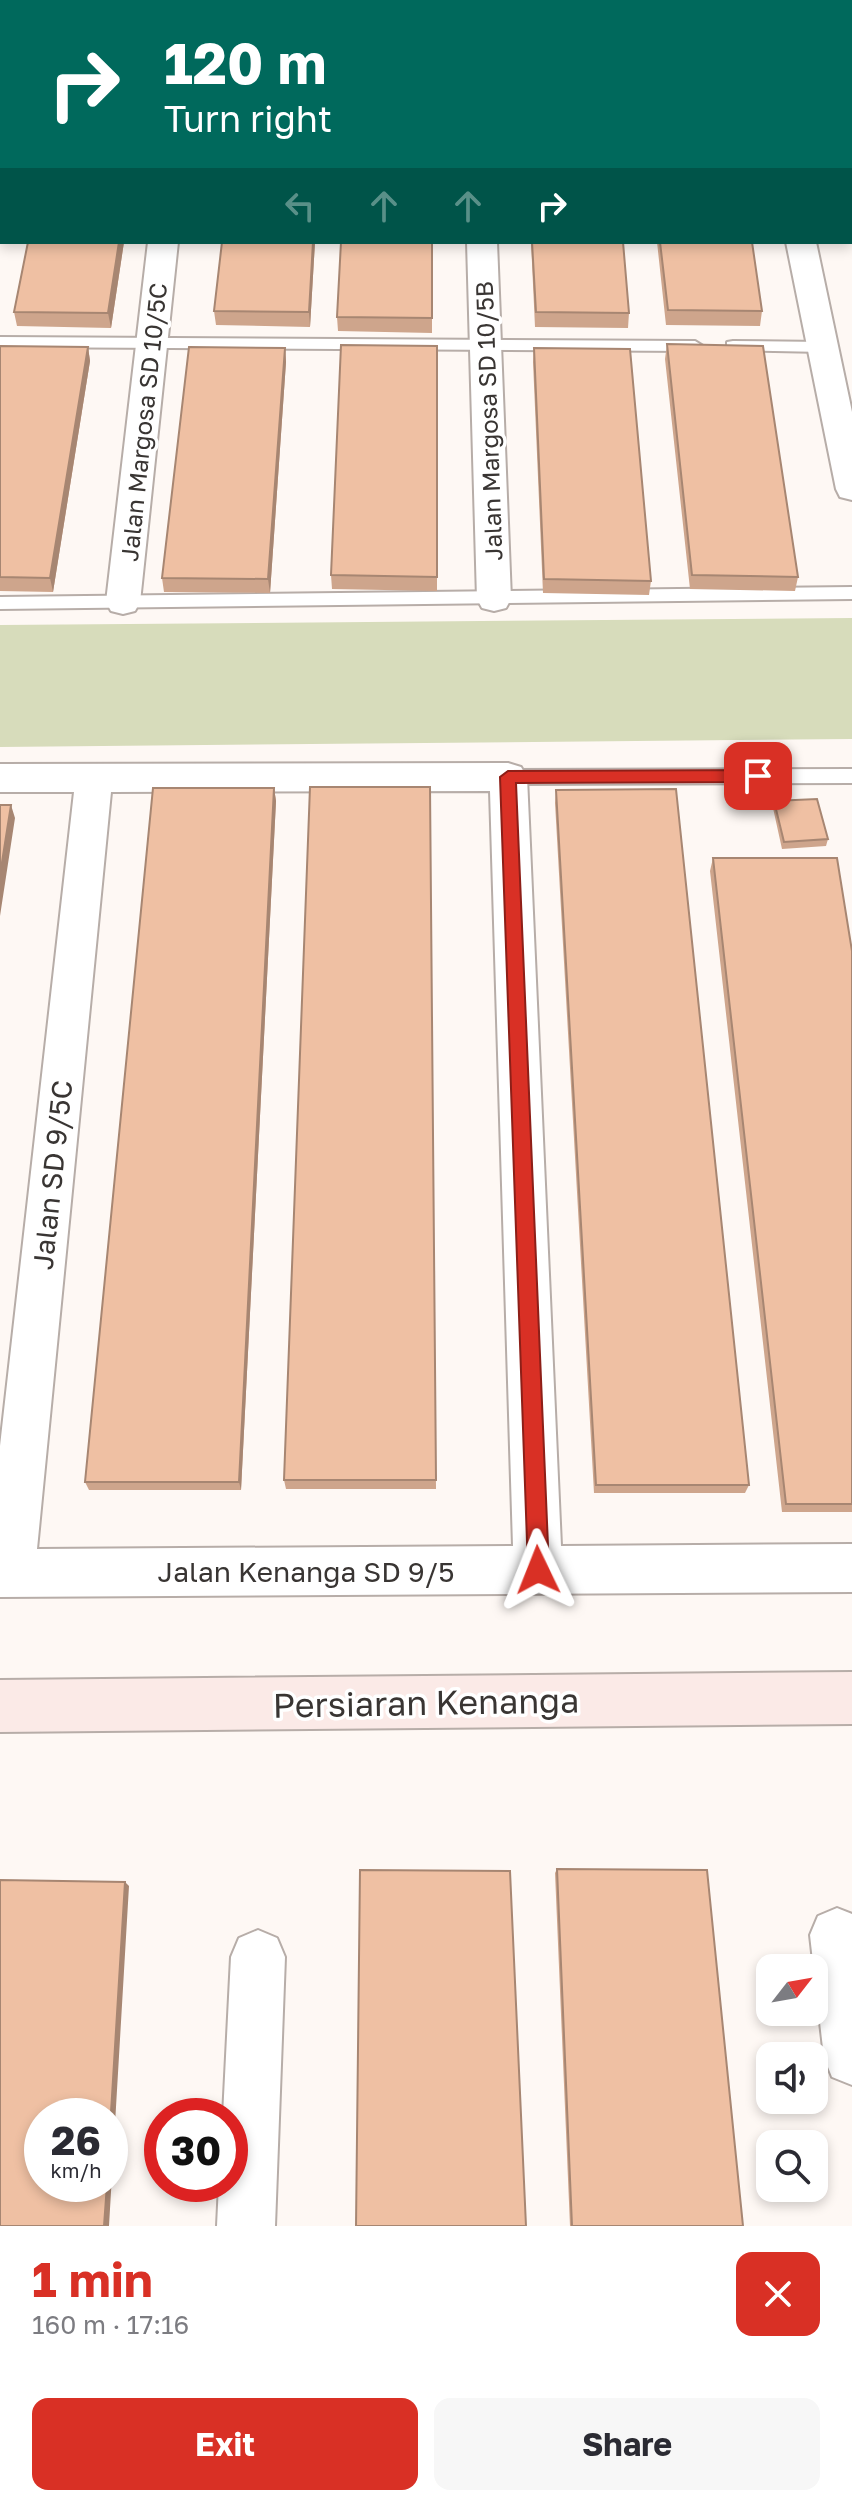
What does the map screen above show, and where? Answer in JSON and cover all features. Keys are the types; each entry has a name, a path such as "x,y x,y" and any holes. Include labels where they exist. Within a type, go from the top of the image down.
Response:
{"street":[{"name":"Jalan Margosa SD 10/5C","path":"123,602 163,244"},
{"name":"Jalan Margosa SD 10/5B","path":"482,244 494,599"},
{"path":"801,244 852,489"},
{"path":"0,778 508,777 538,1570"},
{"name":"Jalan SD 9/5C","path":"5,1573 94,778"},
{"name":"Jalan Kenanga SD 9/5","path":"5,1573 852,1568"},
{"name":"Persiaran Kenanga","path":"0,1706 852,1698"},
{"path":"837,1935 852,2057"},
{"path":"246,2226 258,1957"}],"lane":[{"path":"0,342 823,347"},
{"path":"0,603 852,593"},
{"path":"508,777 852,776"}],"green space":[{"path":"852,618 852,739 0,747 0,625"}],"building":[{"path":"28,244 119,244 108,313 14,312"},
{"path":"222,244 313,244 309,312 214,311"},
{"path":"341,244 432,244 432,318 337,317"},
{"path":"532,244 623,244 629,313 536,312"},
{"path":"660,244 752,244 762,311 668,310"},
{"path":"667,344 763,346 798,577 692,575"},
{"path":"341,345 437,346 437,577 331,575"},
{"path":"0,346 88,347 50,578 0,577"},
{"path":"189,347 285,348 268,579 162,578"},
{"path":"534,348 630,349 651,581 544,579"},
{"path":"310,787 430,787 436,1480 284,1480"},
{"path":"153,788 274,788 239,1482 85,1482"},
{"path":"676,789 749,1485 596,1485 556,790"},
{"path":"817,799 828,839 784,842 774,801"},
{"path":"0,805 11,805 0,875"},
{"path":"713,858 837,858 852,951 852,1504 786,1504"},
{"path":"557,1869 707,1870 743,2226 572,2226"},
{"path":"360,1870 510,1871 526,2226 356,2226"},
{"path":"0,1880 125,1882 112,2098 24,2098 24,2202 106,2202 104,2226 0,2226"}],"route":[{"path":"538,1570 508,777 758,776"}]}
